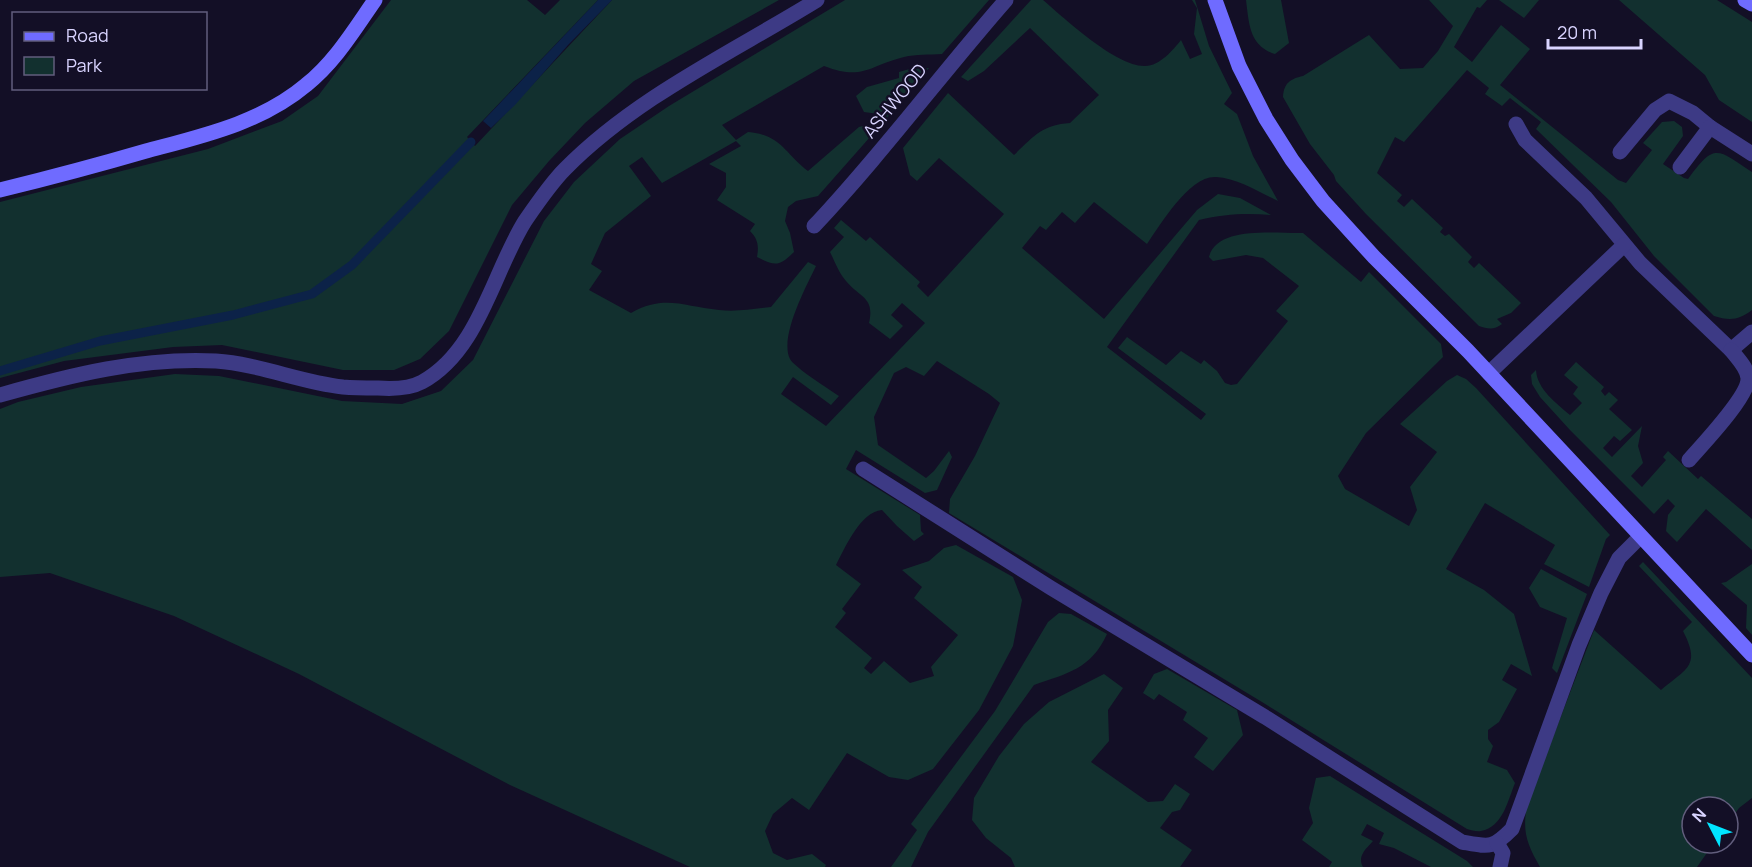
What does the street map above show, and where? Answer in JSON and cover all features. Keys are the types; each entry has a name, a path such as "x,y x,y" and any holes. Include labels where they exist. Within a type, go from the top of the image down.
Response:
{"main road":[{"path":"0,190 202,136 255,118 282,103 308,84 338,53 375,0"},
{"path":"1215,0 1239,66 1266,119 1292,160 1323,201 1374,257 1489,373 1640,537 1752,654"},
{"path":"1745,0 1752,4"}],"street":[{"path":"0,395 119,366 175,362 218,361 342,387 393,389 420,383 447,364 473,328 525,221 563,170 613,126 660,92 817,0"},
{"name":"ASHWOOD","path":"814,226 841,197 1006,0"},
{"path":"1620,152 1655,110 1669,101 1693,113 1752,154"},
{"path":"1516,124 1525,140 1586,198 1624,245 1731,350 1743,365 1748,378 1738,402 1689,460"},
{"path":"1680,167 1710,127"},
{"path":"1489,373 1624,245"},
{"path":"1731,350 1752,332"},
{"path":"863,468 1051,588 1265,717 1462,842 1485,846 1497,843 1512,829 1579,645 1601,593 1618,558 1640,537"},
{"path":"1497,843 1503,853 1500,867"}],"green space":[{"path":"391,0 527,0 545,15 560,0 598,0 467,137 475,146 612,0 779,0 634,81 585,123 512,205 449,331 420,359 394,370 343,370 222,345 173,347 64,361 0,378 0,202 208,149 282,121 318,96"},
{"path":"845,0 989,0 942,54 904,57 857,72 824,66 722,125 736,140 748,132 776,141 808,171 859,127 867,125 878,128 818,196 796,201 788,207 785,221 794,252 780,263 768,262 757,257 757,243 750,231 755,224 717,200 726,187 726,173 709,164 741,146 736,141 662,183 642,157 629,166 651,196 605,233 591,264 602,271 589,290 631,313 643,307 665,303 725,311 771,307 808,262 816,266 795,312 788,338 788,350 793,363 839,396 831,405 793,377 781,394 826,426 925,323 902,303 891,315 903,326 890,339 869,323 868,303 844,278 830,252 844,237 834,228 841,220 866,241 870,237 920,282 917,286 928,297 1004,214 939,158 917,181 910,175 903,148 948,93 1014,155 1045,129 1070,123 1099,95 1030,28 984,71 968,81 961,77 1031,0 1043,0 1091,40 1133,64 1150,66 1155,64 1181,40 1190,59 1202,54 1194,34 1197,8 1192,0 1195,0 1209,46 1232,93 1224,104 1237,114 1253,156 1278,201 1248,186 1216,177 1196,184 1186,192 1147,244 1094,202 1075,223 1062,212 1046,230 1040,226 1022,248 1104,319 1197,210 1218,194 1240,198 1271,215 1235,214 1199,220 1107,347 1201,420 1206,414 1118,348 1127,337 1166,365 1181,351 1201,364 1204,360 1217,371 1225,383 1237,384 1288,321 1276,311 1299,286 1263,258 1246,255 1213,261 1209,257 1214,247 1223,240 1235,236 1249,233 1303,233 1361,282 1369,272 1441,344 1443,357 1366,433 1338,476 1345,489 1409,526 1417,510 1410,487 1437,452 1400,424 1447,381 1457,375 1476,388 1610,535 1606,539 1589,587 1544,564 1555,545 1485,503 1446,569 1484,590 1514,614 1532,676 1511,664 1502,680 1517,689 1499,722 1488,730 1488,739 1493,746 1487,762 1507,770 1515,783 1504,812 1495,824 1481,831 1467,829 949,513 950,499 975,456 1000,403 937,361 924,376 906,367 894,373 874,417 878,445 926,478 949,451 952,457 937,490 925,493 856,450 846,469 920,515 921,531 924,534 914,541 882,510 874,512 860,524 836,565 861,584 842,609 846,613 835,627 872,658 864,668 871,674 884,661 910,683 934,676 931,667 958,635 914,598 922,587 902,570 929,561 944,548 956,545 1013,577 1022,600 1013,646 979,710 933,769 908,780 889,777 847,753 809,810 792,798 773,814 765,831 773,853 787,860 812,854 826,865 825,867 690,867 510,785 299,674 174,616 50,573 0,577 0,409 18,402 81,387 175,374 219,376 342,401 402,404 441,391 473,360 544,221 574,182 620,139 669,106"},
{"path":"1246,0 1281,0 1289,43 1275,54 1266,50 1255,39"},
{"path":"1429,0 1487,0 1480,8 1477,7 1454,47 1472,62 1501,25 1530,49 1500,85 1618,180 1626,183 1652,150 1643,143 1662,122 1674,121 1682,127 1683,136 1663,164 1684,178 1688,179 1704,159 1717,153 1731,158 1752,172 1752,310 1734,319 1714,316 1654,256 1611,202 1536,129 1541,122 1510,98 1502,106 1485,94 1489,88 1467,70 1404,142 1395,137 1377,173 1402,195 1397,201 1404,207 1412,199 1443,228 1440,232 1445,236 1449,234 1472,257 1468,262 1474,268 1479,263 1521,303 1511,313 1497,319 1502,324 1499,326 1485,328 1479,326 1366,214 1336,181 1334,175 1310,144 1283,97 1286,85 1291,80 1303,76 1369,35 1400,69 1423,68 1438,51 1453,26"},
{"path":"1499,0 1539,0 1524,18"},
{"path":"1619,0 1717,0 1752,22 1752,122 1719,100 1705,75"},
{"path":"913,68 929,68 886,119 879,114 864,112 856,96 867,87 899,78 899,72"},
{"path":"1576,362 1604,387 1601,391 1605,396 1609,392 1618,400 1609,409 1632,430 1620,441 1614,436 1603,448 1612,457 1642,426 1638,446 1643,463 1631,476 1642,487 1666,460 1663,457 1668,451 1698,479 1701,476 1752,519 1752,550 1706,509 1677,542 1666,531 1668,515 1675,506 1668,499 1654,514 1570,430 1540,397 1532,384 1531,375 1536,370 1544,389 1570,415 1582,403 1573,394 1578,387 1564,375"},
{"path":"1643,562 1752,678 1752,798 1740,807 1740,795 1680,795 1680,855 1706,855 1697,867 1540,867 1525,830 1527,805 1594,630 1661,690 1684,671 1691,659 1691,652 1683,631 1692,622 1639,566"},
{"path":"1752,564 1752,635 1746,628 1747,605 1721,583"},
{"path":"1541,569 1587,594 1557,673 1552,668 1567,618 1540,607 1529,588"},
{"path":"1059,613 1071,614 1107,634 1101,646 1094,655 1077,668 1034,685 928,832 911,867 891,867 917,830 911,824 995,711 1048,622"},
{"path":"1167,669 1237,710 1243,735 1213,771 1194,757 1208,738 1183,720 1187,712 1159,694 1154,700 1143,693 1154,674"},
{"path":"1104,674 1123,688 1108,710 1109,741 1091,762 1148,802 1163,801 1175,784 1190,794 1180,810 1172,812 1160,828 1192,850 1180,867 1015,867 1011,858 986,838 972,820 974,798 999,756 1024,724 1049,702"},
{"path":"1330,776 1467,861 1473,867 1431,867 1394,848 1379,844 1384,833 1367,824 1361,835 1373,841 1362,856 1363,867 1329,867 1332,862 1302,840 1313,823 1309,808 1316,778"}],"water":[{"path":"598,0 612,0 491,128 483,121"}],"waterway":[{"path":"0,371 100,341 233,315 312,294 352,265 471,142"}]}
